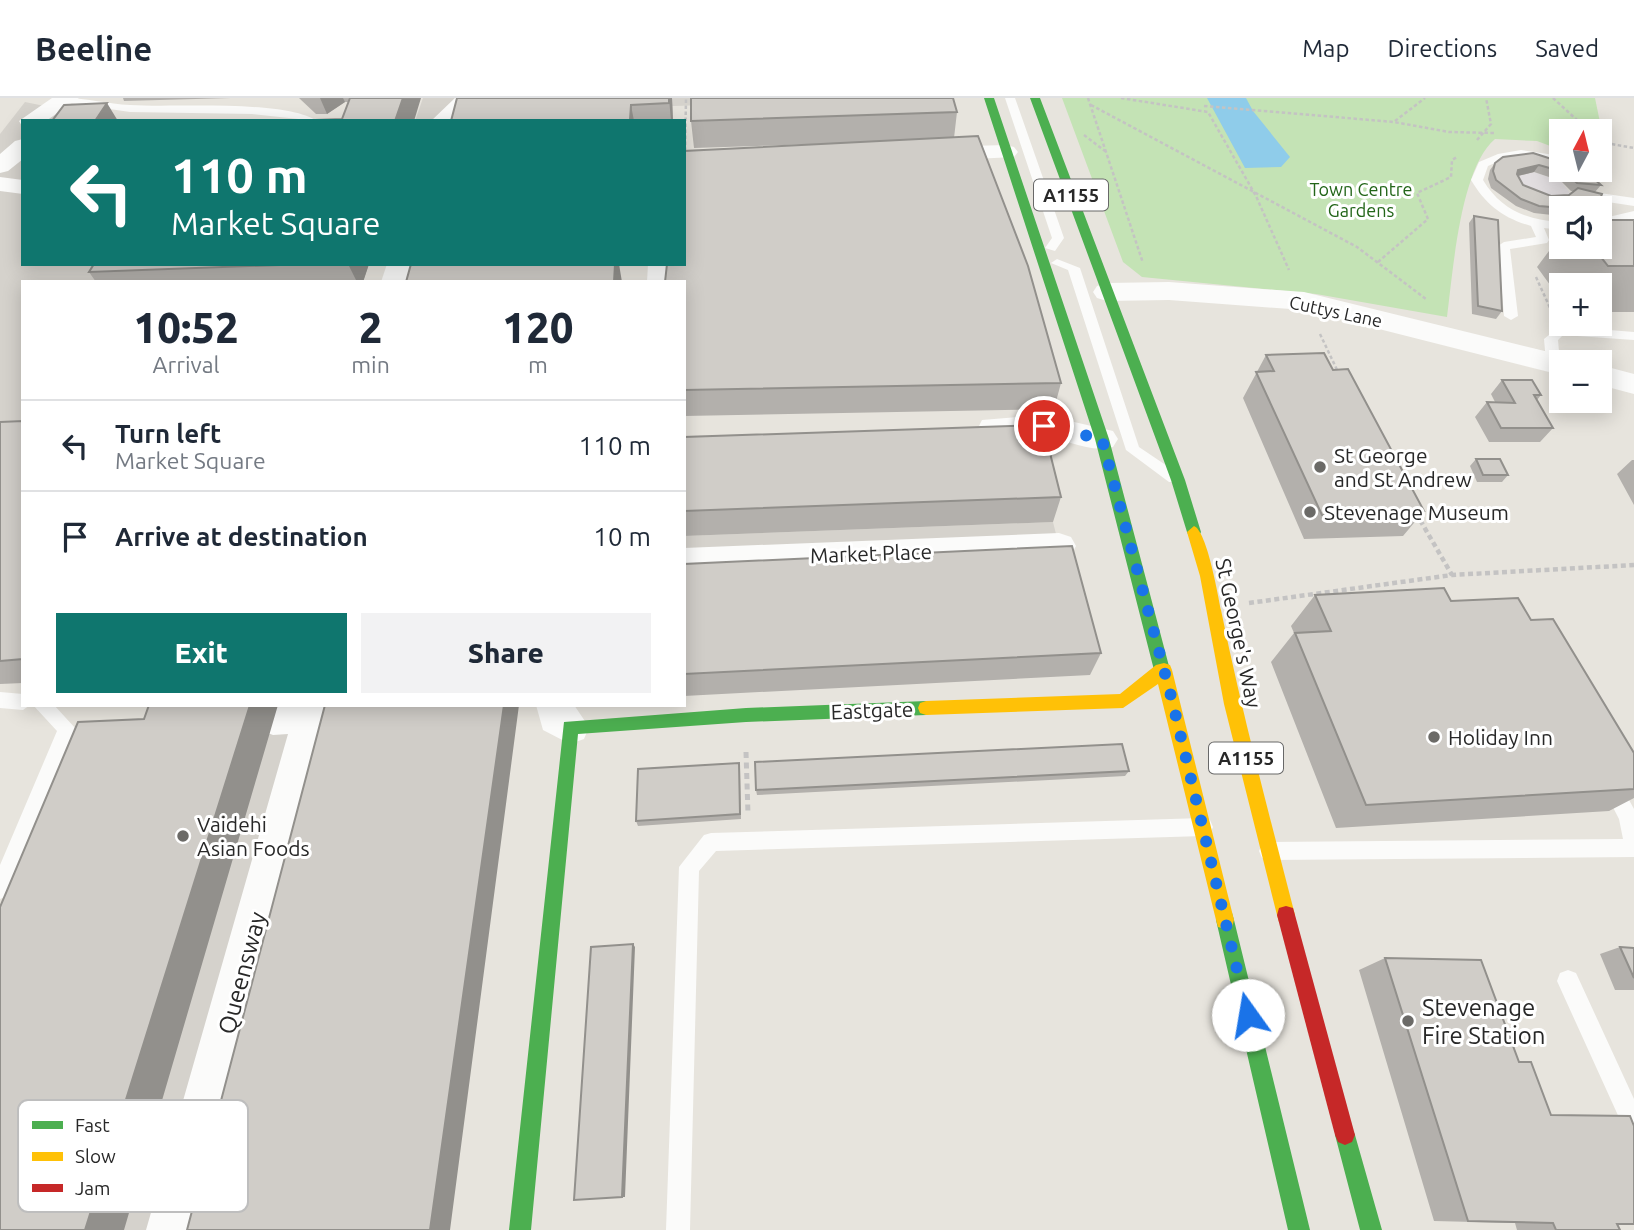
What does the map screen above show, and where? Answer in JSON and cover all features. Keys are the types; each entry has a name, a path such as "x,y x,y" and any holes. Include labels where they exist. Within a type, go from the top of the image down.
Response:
{"main road":[{"name":"A1155","path":"989,98 1029,234 1052,289 1102,439 1164,670 1299,1230"},
{"name":"St George's Way","path":"1035,98 1178,480 1207,576 1232,704 1371,1230"},
{"name":"Eastgate","path":"520,1230 562,716 746,715 1123,701 1164,670"}],"street":[{"path":"34,119 74,99"},
{"path":"444,119 465,101 492,104"},
{"path":"0,166 21,148"},
{"path":"912,155 1006,152"},
{"path":"0,184 21,187"},
{"name":"Cuttys Lane","path":"1107,292 1169,291 1304,302 1549,361"},
{"path":"1612,378 1634,384"},
{"path":"961,429 1044,426 1102,439"},
{"name":"Market Place","path":"686,561 1059,546"},
{"name":"Queensway","path":"204,1100 300,713"},
{"name":"Queensway","path":"172,1230 176,1212"}],"lane":[{"path":"1010,98 1058,238 1056,245 1051,248"},
{"path":"74,99 95,106 159,110 249,107 276,117 294,119"},
{"path":"1549,156 1518,153 1497,157 1483,164 1477,180 1487,199 1514,217 1537,225 1549,226"},
{"path":"1572,193 1634,202"},
{"path":"1612,219 1620,214 1634,215"},
{"path":"1511,316 1504,246 1543,240 1537,225"},
{"path":"1057,263 1074,268 1133,450 1178,480"},
{"path":"1032,277 1039,278 1052,289"},
{"path":"1612,334 1634,336"},
{"path":"0,700 21,702"},
{"path":"0,889 67,729 44,707"},
{"path":"1269,851 1634,846 1628,817 1603,771"},
{"path":"678,1230 689,867 711,842 1203,827"},
{"path":"1568,981 1634,1125"}],"path":[{"path":"686,98 686,119"},
{"path":"1088,98 1145,269"},
{"path":"1198,98 1208,112"},
{"path":"1394,122 1425,98"},
{"path":"1472,147 1491,124 1486,98"},
{"path":"1553,98 1576,119"},
{"path":"1091,106 1357,247 1432,304"},
{"path":"1204,106 1394,122 1449,132 1483,131 1507,134"},
{"path":"1612,144 1634,148"},
{"path":"1378,262 1428,219 1417,193 1451,177 1452,160 1462,154"},
{"path":"1531,242 1539,260 1530,264 1549,306"},
{"path":"1244,604 1452,575 1634,565"},
{"path":"746,715 748,839"}],"shaded area":[{"path":"423,98 930,98 673,106 494,119 416,119"},
{"path":"25,102 54,108 81,119 21,119 21,266 128,266 120,280 21,280 21,459 0,496 0,134"},
{"path":"1534,172 1549,177 1549,182 1562,182 1572,196 1549,196 1549,202 1546,203 1513,177"},
{"path":"1053,522 1059,546 686,588 686,536"},
{"path":"276,707 350,707 248,1117 248,1100 161,1100"},
{"path":"128,1212 224,1212 220,1230 123,1230"}],"green space":[{"name":"Town Centre Gardens","path":"1062,98 1595,98 1599,119 1549,119 1549,146 1537,141 1495,139 1483,153 1466,196 1460,222 1447,317 1316,294 1142,277 1123,262"}],"water":[{"path":"1207,98 1246,98 1253,111 1290,157 1281,167 1245,168"}],"building":[{"path":"350,98 403,98 396,119 342,119"},
{"path":"457,98 669,98 669,103 631,105 630,119 452,119"},
{"path":"691,98 953,98 957,112 691,121"},
{"path":"107,103 96,119 54,119 64,105"},
{"path":"978,136 1028,266 1061,383 686,390 686,280 665,280 667,266 686,266 686,151"},
{"path":"1533,153 1549,158 1549,168 1539,165 1518,170 1517,174 1523,185 1551,196 1549,207 1521,199 1496,180 1493,171 1495,163 1503,157"},
{"path":"1598,182 1601,185 1577,183"},
{"path":"1578,188 1602,194 1551,196 1569,195"},
{"path":"1474,216 1498,220 1502,311 1478,306"},
{"path":"1612,220 1634,220 1634,266 1608,266 1602,259 1612,259"},
{"path":"93,266 252,266 89,272"},
{"path":"410,266 615,266 614,280 407,280"},
{"path":"1324,353 1333,370 1348,369 1424,511 1322,515 1256,372 1274,371 1266,355"},
{"path":"1502,380 1532,380 1541,395 1534,395 1553,428 1501,428 1487,402 1515,403"},
{"path":"21,421 21,659 0,661 0,422"},
{"path":"1043,425 1061,497 686,511 686,437"},
{"path":"1476,459 1500,459 1508,475 1483,475"},
{"path":"1072,546 1101,653 686,674 686,564"},
{"name":"Holiday Inn","path":"1444,588 1451,601 1518,598 1531,620 1553,619 1634,753 1634,789 1366,805 1295,633 1331,631 1315,595"},
{"path":"148,707 249,707 126,1100 18,1100 18,1212 91,1212 85,1230 0,1230 0,907 78,722 144,719"},
{"path":"324,707 504,707 430,1230 187,1230 192,1212 248,1212 248,1100 221,1100"},
{"path":"1122,744 1129,771 756,790 755,762"},
{"path":"739,763 740,814 636,821 638,769"},
{"path":"633,944 622,1197 574,1200 591,947"},
{"path":"1620,947 1634,948 1634,978"},
{"path":"1385,958 1481,960 1519,1062 1531,1062 1551,1115 1630,1116 1634,1126 1634,1224 1617,1224 1620,1230 1556,1230 1553,1223 1468,1221"}],"traffic: fast":[{"path":"989,98 1102,439 1162,670"},
{"path":"1035,98 1178,480 1194,532"},
{"path":"520,1230 570,727 746,715 926,708"},
{"path":"1225,920 1299,1230"},
{"path":"1345,1135 1371,1230"}],"traffic: slow":[{"path":"1194,532 1207,576 1232,704 1286,915"},
{"path":"1162,670 1225,920"},
{"path":"926,708 1123,701 1164,670"}],"traffic: jam":[{"path":"1286,915 1345,1135"}],"place":[{"name":"St George and St Andrew","path":"1320,467"},
{"name":"Stevenage Museum","path":"1310,512"},
{"name":"Holiday Inn","path":"1434,737"},
{"name":"Vaidehi Asian Foods","path":"183,836"},
{"name":"Stevenage Fire Station","path":"1408,1021"}],"route":[{"path":"1044,426 1102,439 1171,696 1248,1015"}]}
